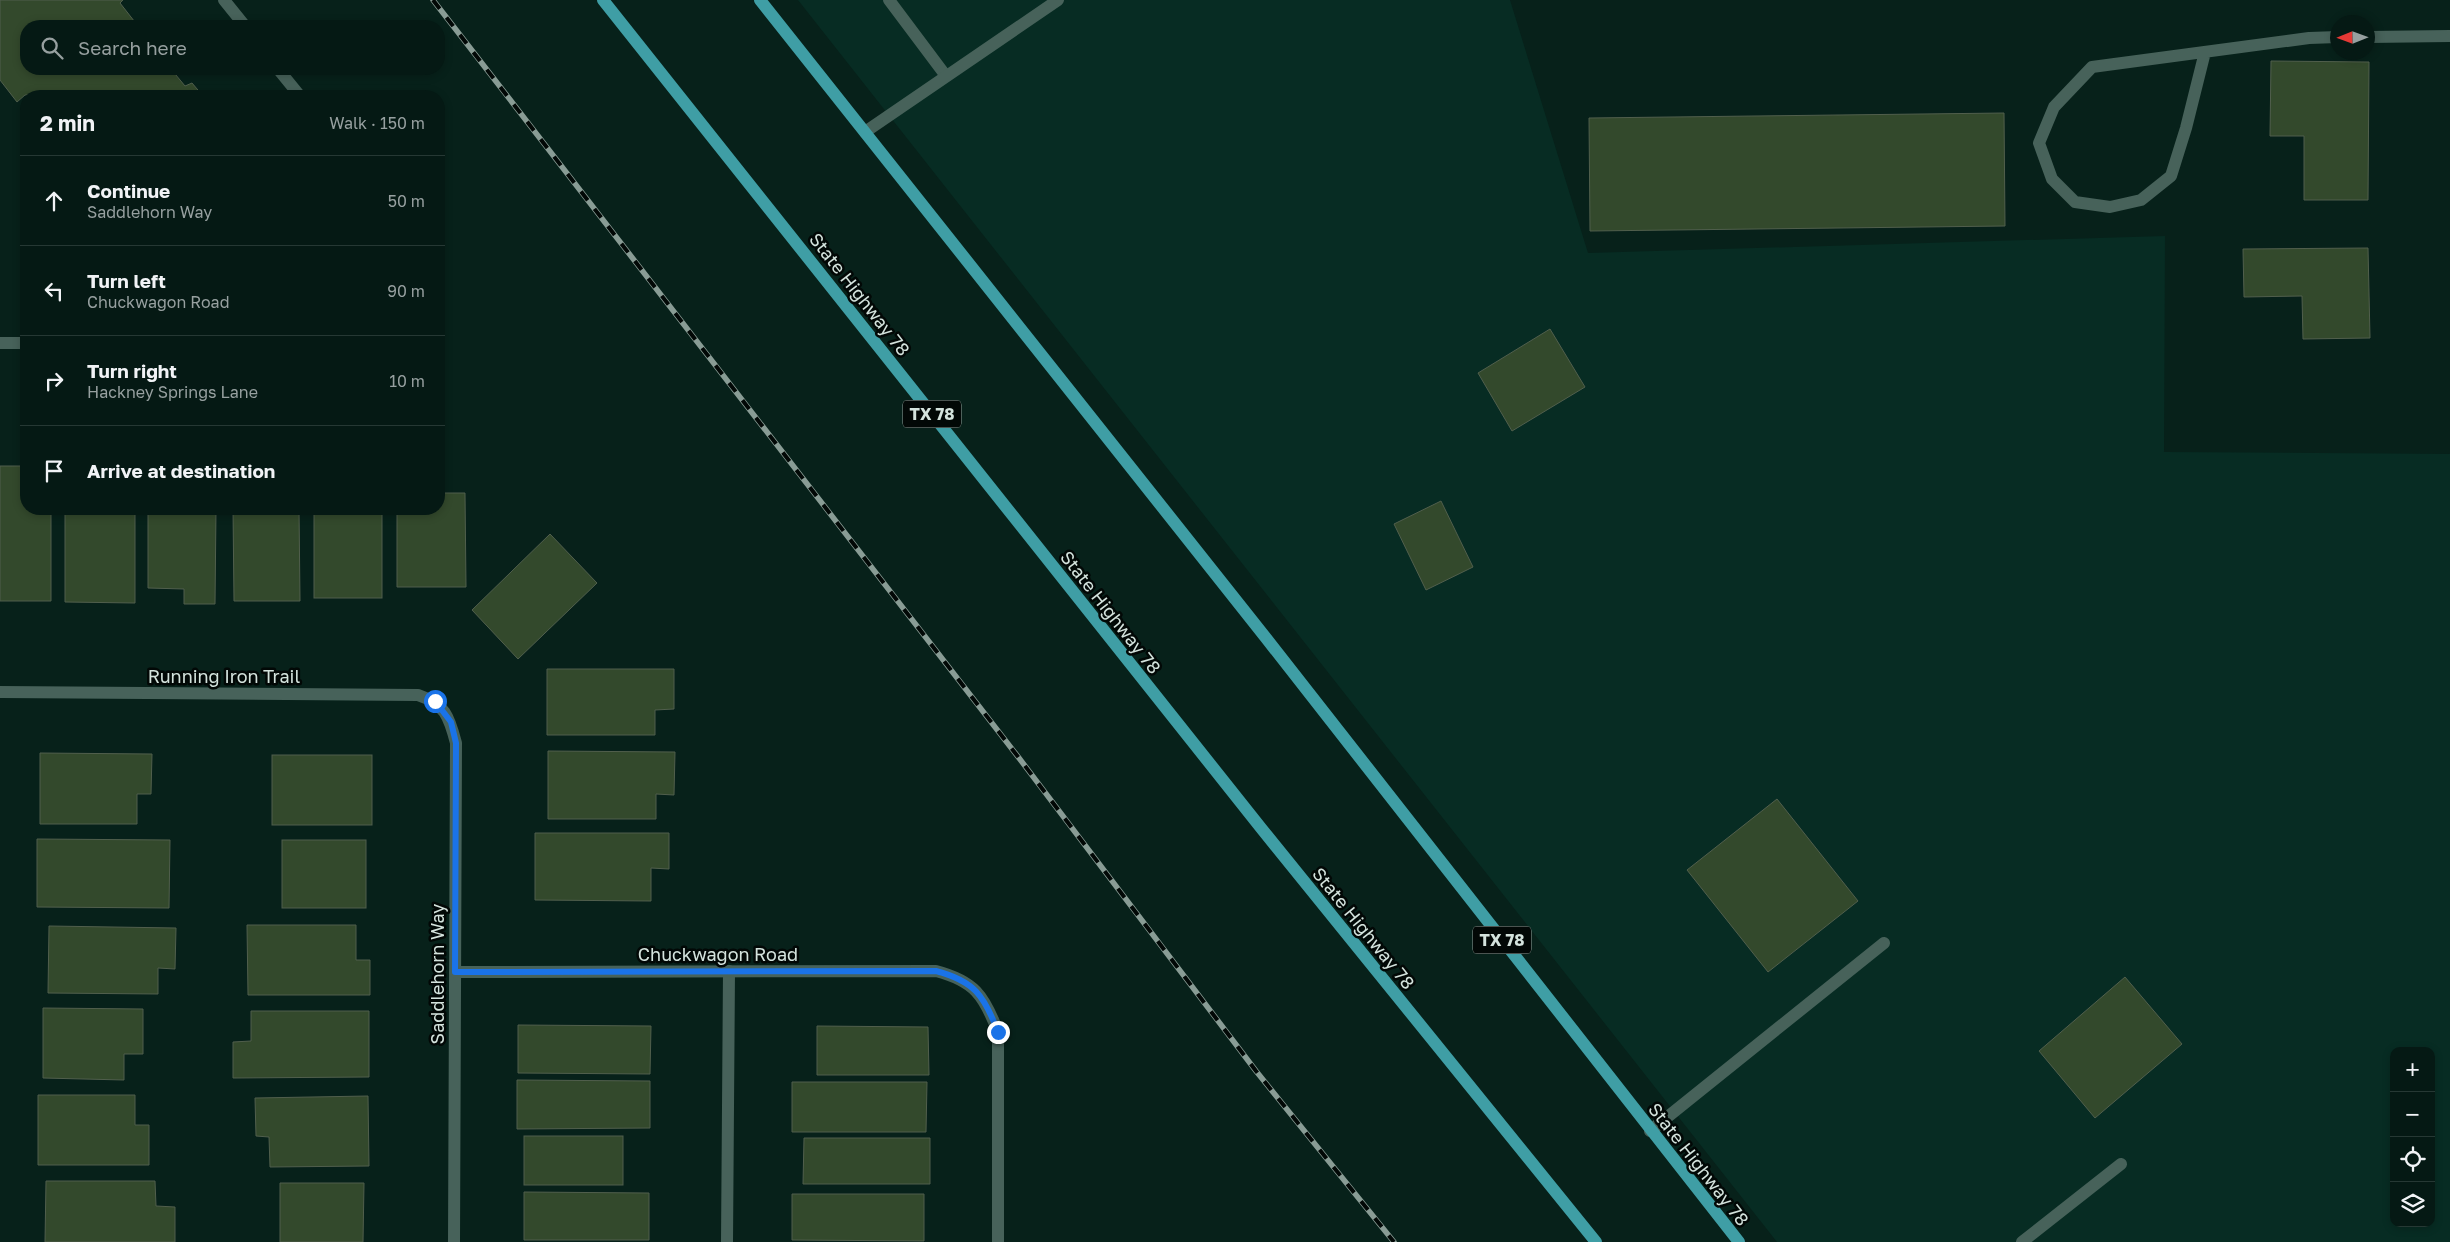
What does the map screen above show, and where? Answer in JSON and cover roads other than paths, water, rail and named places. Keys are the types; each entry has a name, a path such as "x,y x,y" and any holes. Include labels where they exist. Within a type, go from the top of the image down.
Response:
{"main road":[{"name":"State Highway 78","path":"604,0 1261,828 1596,1242"},
{"name":"State Highway 78","path":"760,0 1260,630 1650,1131 1739,1242"}],"street":[{"path":"224,0 240,20"},
{"path":"889,0 946,76"},
{"path":"865,132 1058,0"},
{"path":"2375,37 2450,36"},
{"path":"2204,52 2186,128 2171,176 2141,200 2110,207 2075,202 2052,179 2040,143 2054,107 2092,67 2204,52 2309,38 2330,37"},
{"path":"283,75 295,90"},
{"path":"0,343 20,343"},
{"name":"Running Iron Trail","path":"0,692 418,695 435,701 443,709"},
{"name":"Saddlehorn Way","path":"443,709 451,722 456,743 454,1242"},
{"path":"1650,1131 1884,943"},
{"path":"727,1242 729,971"},
{"name":"Chuckwagon Road","path":"455,972 936,971 958,977 976,989 989,1008 998,1032 998,1242"},
{"path":"2022,1242 2121,1164"}],"railway":[{"path":"433,0 1019,758 1256,1071 1394,1242"}]}
